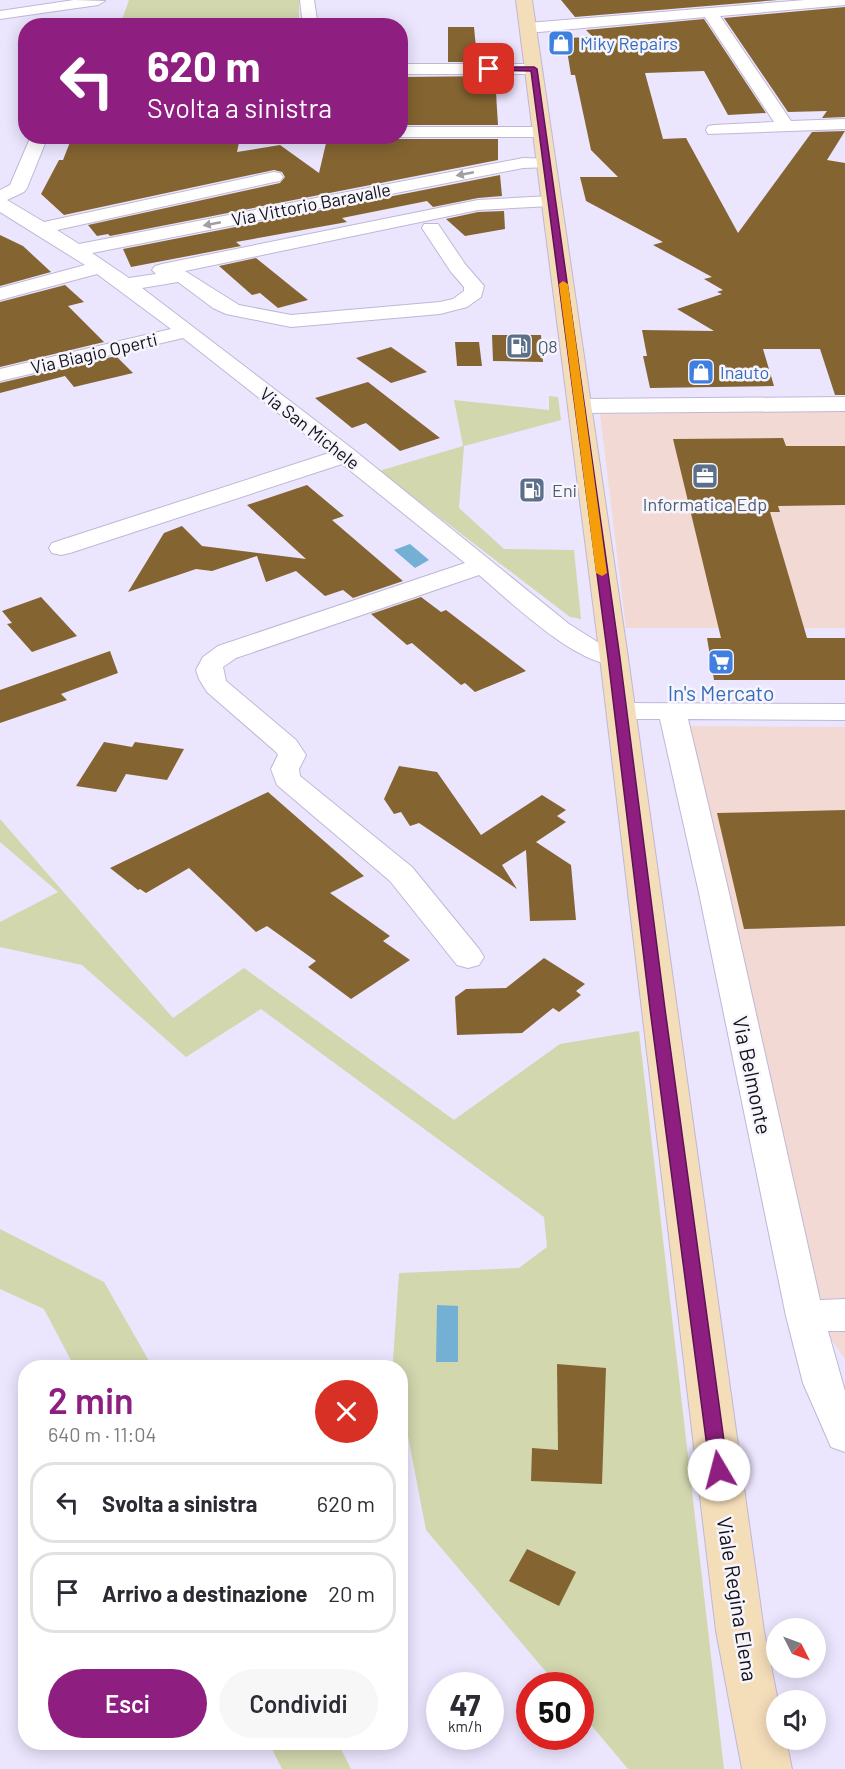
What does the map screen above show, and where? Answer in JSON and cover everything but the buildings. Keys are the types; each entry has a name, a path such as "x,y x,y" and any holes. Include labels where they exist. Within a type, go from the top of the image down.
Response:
{"main road":[{"name":"Viale Regina Elena","path":"526,14 534,69 536,152 551,201 614,658 740,1631 767,1769"}],"street":[{"path":"307,0 310,18"},
{"path":"0,15 98,1"},
{"path":"91,18 98,1"},
{"path":"526,14 710,13 845,1"},
{"path":"710,13 786,127"},
{"path":"408,69 534,69"},
{"path":"714,129 845,124"},
{"path":"408,133 536,152"},
{"path":"0,197 18,188 37,144"},
{"name":"Via Vittorio Baravalle","path":"77,250 536,152"},
{"path":"42,228 274,177"},
{"path":"0,294 114,278 478,205 551,201"},
{"name":"Via San Michele","path":"0,204 77,250 346,455 560,629 598,654 614,658"},
{"path":"114,278 182,276 232,310 291,321 440,308 468,298 474,293 474,286 458,268 430,228"},
{"name":"Via Biagio Operti","path":"0,375 187,332"},
{"path":"580,406 845,404"},
{"path":"61,548 346,455"},
{"path":"468,957 401,874 287,779 285,769 292,755 286,746 216,686 209,676 209,668 214,659 227,652 483,565"},
{"path":"620,711 845,712"},
{"name":"Via Belmonte","path":"672,711 805,1316 822,1383 845,1435"},
{"path":"805,1316 845,1315"}],"shaded area":[{"path":"845,411 845,628 626,628 600,414"},
{"path":"680,726 845,727 845,1359 829,1336 811,1277"}],"green space":[{"path":"129,0 299,0 299,18 123,18"},
{"path":"549,396 558,397 561,420 464,446 459,508 504,549 574,550 581,619 570,617 379,471 463,446 454,400 549,410"},
{"path":"0,819 173,1018 244,968 454,1120 560,1044 639,1031 724,1769 628,1769 594,1728 594,1672 546,1672 426,1530 408,1436 408,1360 393,1360 399,1273 519,1268 547,1247 544,1217 261,1009 186,1057 82,965 0,947 0,922 58,892 0,842"},
{"path":"0,1229 104,1282 148,1360 71,1360 44,1309 0,1289"},
{"path":"272,1750 342,1750 351,1769 282,1769"}],"water":[{"path":"410,544 429,560 415,568 394,550"},
{"path":"437,1305 458,1306 458,1362 436,1362"}],"slow traffic":[{"path":"563,284 602,573"}],"place":[{"name":"Miky Repairs","path":"561,43"},
{"name":"Q8","path":"519,346"},
{"name":"Inauto","path":"701,372"},
{"name":"Informatica Edp","path":"705,476"},
{"name":"Eni","path":"532,490"},
{"name":"In's Mercato","path":"721,662"}],"route":[{"path":"489,69 534,69 614,658 719,1470"}]}
